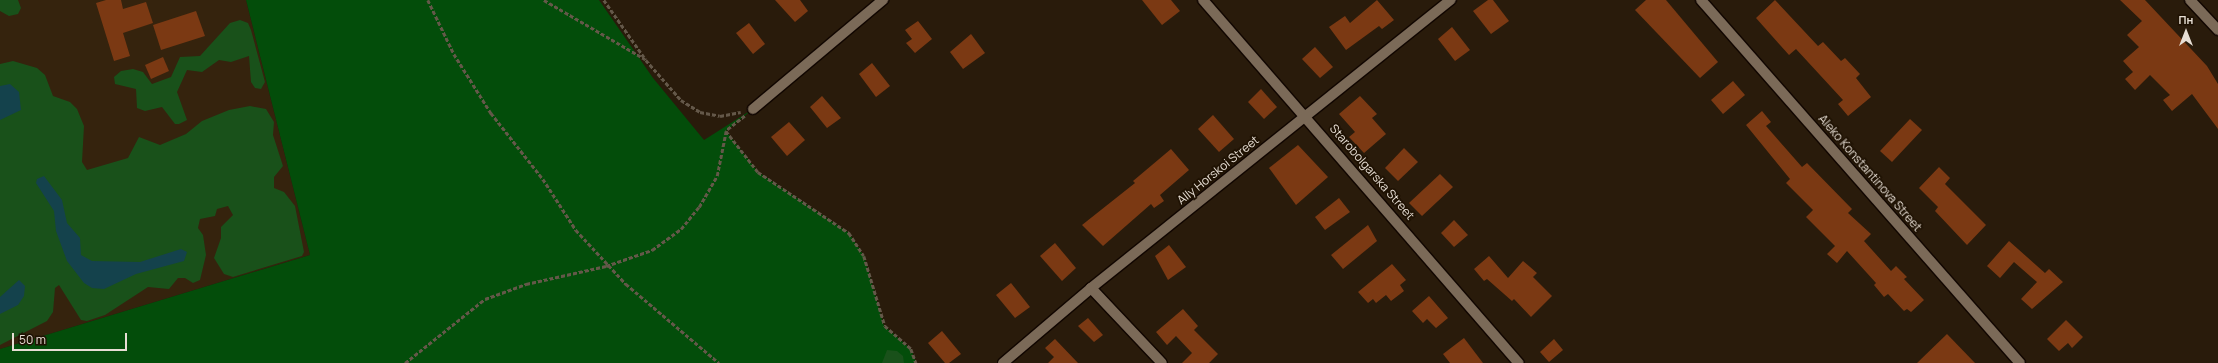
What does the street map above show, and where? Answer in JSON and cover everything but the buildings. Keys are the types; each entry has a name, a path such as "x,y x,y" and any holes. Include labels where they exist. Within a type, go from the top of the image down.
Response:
{"street":[{"path":"753,109 883,0"},
{"name":"Starobolgarska Street","path":"1203,0 1251,58 1306,116 1518,363"},
{"name":"Ally Horskoi Street","path":"1003,363 1090,288 1451,0"},
{"name":"Aleko Konstantinova Street","path":"1701,0 2020,363"},
{"path":"2190,0 2218,30"},
{"path":"1090,288 1162,363"}],"path":[{"path":"428,0 454,54 491,113 606,266 719,363"},
{"path":"544,0 646,60"},
{"path":"604,0 646,60 681,100 700,112 720,116 753,109"},
{"path":"405,363 485,299 526,284 606,266 652,250 681,229 699,207 717,176 726,131 753,109"},
{"path":"726,131 758,172 849,233 864,256 884,326 911,349 916,363"}],"shaded area":[{"path":"0,0 246,0 310,255 0,349"}],"green space":[{"path":"0,0 18,0 21,8 18,14 9,16 0,11"},
{"path":"246,0 599,0 653,78 704,140 753,109 726,131 758,172 849,233 864,256 884,326 911,349 916,363 0,363 0,349 310,255"},
{"path":"240,20 248,23 251,30 265,82 261,89 255,88 251,82 249,56 231,62 219,60 202,72 187,70 177,92 187,120 179,124 175,124 162,107 145,111 137,108 136,89 115,84 114,77 121,71 133,69 143,72 152,84 171,77 180,57 200,56 230,23"},
{"path":"13,61 37,68 45,75 53,96 70,102 77,109 84,126 82,162 87,170 128,158 139,137 160,145 186,134 202,121 229,110 250,106 266,109 274,122 273,135 283,166 274,177 274,188 284,192 295,206 304,252 302,256 233,277 224,274 214,258 221,238 221,227 233,215 228,206 217,209 215,216 200,219 198,228 203,235 206,255 200,280 193,283 185,278 178,278 169,289 148,287 105,315 87,321 81,320 59,285 55,288 53,312 47,321 0,345 0,64"},
{"path":"887,350 897,351 903,356 904,363 882,363"}],"water":[{"path":"10,84 19,92 21,110 0,120 0,86"},
{"path":"44,176 62,200 67,223 80,238 81,255 92,261 140,262 181,249 187,252 184,261 136,274 104,289 92,288 84,283 67,261 56,231 54,211 36,183 37,179"},
{"path":"19,280 25,286 24,296 18,305 0,314 0,297"}]}
